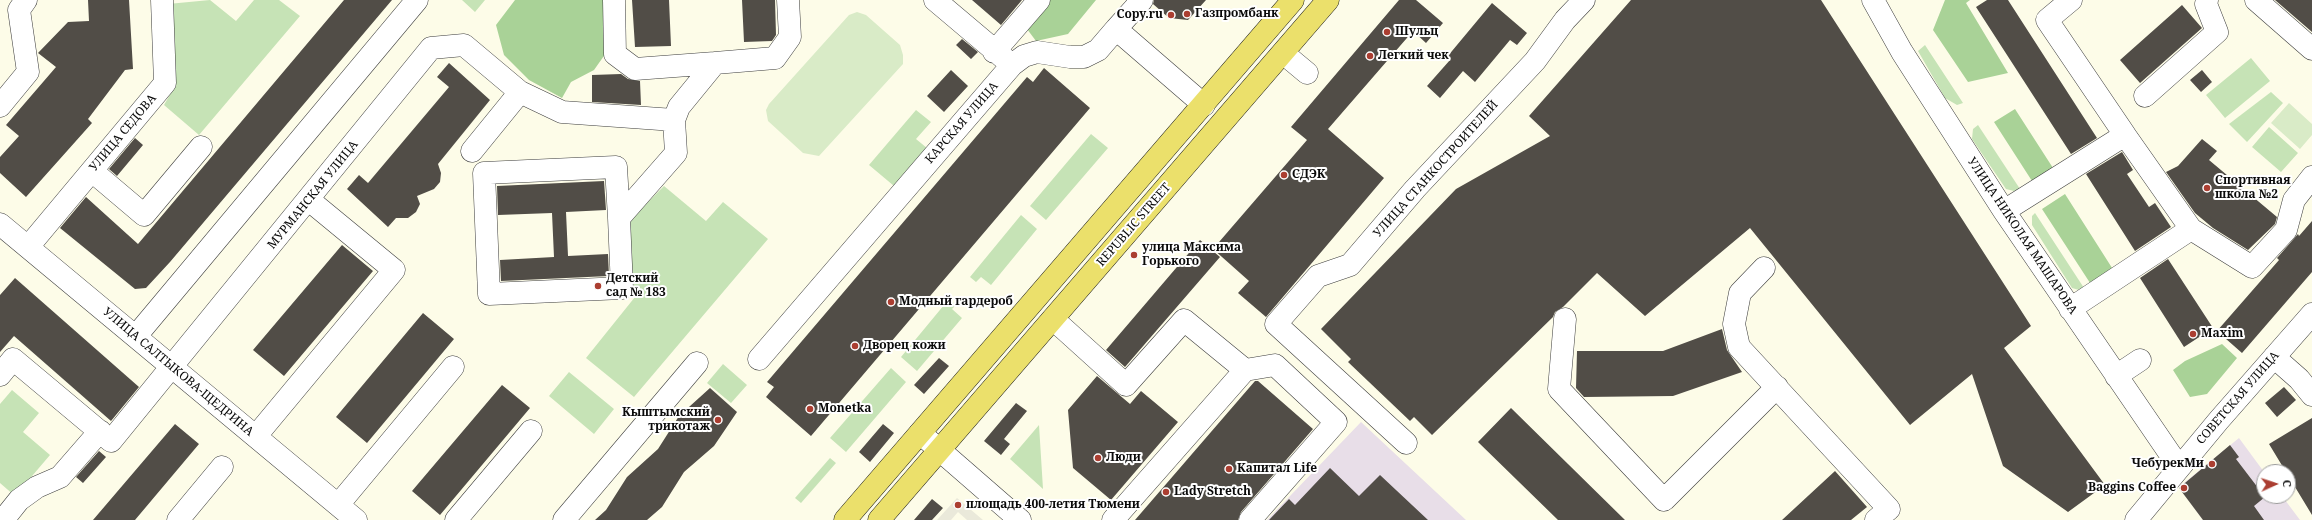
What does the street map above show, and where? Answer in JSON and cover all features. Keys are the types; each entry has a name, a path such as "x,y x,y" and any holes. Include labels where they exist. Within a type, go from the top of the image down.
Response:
{"main road":[{"path":"845,520 1294,0"},
{"name":"REPUBLIC STREET","path":"879,520 1328,0"}],"street":[{"path":"0,106 28,72 19,10 26,0"},
{"name":"УЛИЦА СЕДОВА","path":"28,247 165,83 162,0"},
{"path":"136,336 417,0"},
{"path":"614,0 615,54 635,69 774,58 790,37 788,0"},
{"path":"935,0 994,52 1012,65"},
{"path":"994,52 1039,0"},
{"name":"КАРСКАЯ УЛИЦА","path":"759,359 1012,65 1024,56 1037,52 1070,58 1084,57 1098,50 1142,0"},
{"name":"УЛИЦА СТАНКОСТРОИТЕЛЕЙ","path":"1406,444 1276,324 1318,276 1350,265 1415,190 1535,61 1565,20 1584,0"},
{"name":"УЛИЦА НИКОЛАЯ МАШАРОВА","path":"1873,0 1902,52 2004,211 2179,467"},
{"path":"2071,0 2047,20 2125,136 2191,229 2252,267 2286,230 2294,200 2312,177"},
{"path":"2145,96 2217,32 2206,4 2207,0"},
{"path":"2256,0 2312,49"},
{"path":"1116,29 1204,105"},
{"name":"МУРМАНСКАЯ УЛИЦА","path":"100,431 111,441 309,200 431,48 464,45 520,92"},
{"path":"1283,52 1307,73"},
{"path":"618,218 616,168 484,173 489,294 622,288 618,218 676,153 674,120 679,107 715,63"},
{"path":"472,151 520,92 562,112 674,120"},
{"path":"2004,211 2125,136"},
{"path":"92,171 144,215 201,147"},
{"path":"256,436 394,270 309,200"},
{"name":"УЛИЦА САЛТЫКОВА-ЩЕДРИНА","path":"0,224 356,520"},
{"path":"2070,309 2191,229"},
{"path":"1764,268 1740,292 1734,324 1739,347 1889,509 1876,520"},
{"name":"СОВЕТСКАЯ УЛИЦА","path":"2140,518 2179,467 2312,314"},
{"path":"1053,319 1126,385 1184,320 1244,370"},
{"path":"1565,319 1559,389 1664,500 1777,387"},
{"path":"2274,357 2299,379 2312,395"},
{"path":"0,375 13,359 100,431 60,477 37,487 19,500 3,520"},
{"path":"2116,376 2140,360"},
{"path":"564,520 697,363"},
{"path":"1112,520 1244,370 1275,365 1336,422 1250,520"},
{"path":"338,505 453,367"},
{"path":"456,520 531,431"},
{"path":"920,433 1020,520"},
{"path":"178,520 222,467"}],"shaded area":[{"path":"1361,422 1466,520 1267,520"},
{"path":"2239,438 2258,464 2256,464 2256,504 2288,504 2300,520 2203,520 2179,487"},
{"name":"площадь 400-летия Тюмени","path":"957,498 983,520 967,520 958,512 951,520 937,520"}],"green space":[{"path":"210,0 236,21 254,0 279,0 300,16 199,135 164,105 172,91 168,4"},
{"path":"462,0 485,0 475,12"},
{"path":"515,0 605,0 606,53 594,70 571,82 562,98 529,80 504,55 496,25"},
{"path":"1046,0 1096,0 1068,34 1036,41 1024,25"},
{"path":"1945,0 1970,0 1966,3 2008,73 1968,82 1933,30"},
{"path":"857,12 866,15 900,45 903,55 903,64 819,156 803,153 768,121 766,110 769,104 849,15"},
{"path":"1925,45 1963,103 1957,105 1945,98 1918,51"},
{"path":"2251,58 2270,81 2225,118 2206,95"},
{"path":"2271,92 2283,103 2247,142 2229,124"},
{"path":"2289,103 2312,124 2312,135 2300,149 2271,123"},
{"path":"2015,109 2053,168 2032,181 1994,122"},
{"path":"916,110 931,122 916,139 933,153 900,191 869,165"},
{"path":"1978,125 2020,189 2014,191 2006,189 1972,139 1973,129"},
{"path":"2269,127 2298,153 2281,172 2252,147"},
{"path":"1091,134 1108,148 1046,220 1030,206"},
{"path":"664,186 706,221 723,202 768,239 634,397 586,358 635,297 627,223"},
{"path":"2065,194 2114,271 2092,286 2042,209"},
{"path":"2035,213 2084,288 2079,290 2072,288 2032,225 2032,216"},
{"path":"1021,215 1037,229 991,285 981,277 976,282 970,277"},
{"path":"949,299 956,305 952,309 962,318 917,371 901,357"},
{"path":"2222,344 2237,358 2207,394 2190,397 2173,370 2185,361"},
{"path":"723,364 747,385 731,403 707,383"},
{"path":"891,368 906,382 846,452 830,438"},
{"path":"569,372 614,409 594,434 549,396"},
{"path":"12,390 39,413 23,432 50,455 15,496 0,483 0,404"},
{"path":"1039,425 1043,489 1010,459"},
{"path":"830,458 836,463 801,503 795,498"}],"building":[{"path":"88,0 129,0 133,69 125,70 88,119 92,123 26,197 0,173 0,157 19,136 6,125 56,67 38,53 68,22 89,21"},
{"path":"344,0 392,0 170,262 146,288 135,289 60,228 86,197 138,244"},
{"path":"632,0 669,0 671,46 635,47"},
{"path":"742,0 775,0 776,35 772,41 744,42"},
{"path":"972,0 1022,0 1001,25"},
{"path":"1154,0 1206,0 1188,20 1169,18 1153,4"},
{"path":"1399,0 1416,0 1443,23 1426,43 1413,31 1328,129 1384,178 1266,317 1238,293 1249,281 1213,249 1307,140 1291,127"},
{"path":"1631,0 1821,0 2031,326 2004,348 2105,485 2068,512 2003,466 1972,374 1910,425 1750,228 1645,316 1597,273 1563,307 1555,312 1553,317 1432,435 1414,417 1410,421 1348,362 1351,359 1321,329 1456,189 1550,136 1529,116"},
{"path":"1987,0 2008,0 2097,138 2071,154 1976,7"},
{"path":"2275,0 2312,0 2312,32"},
{"path":"1492,3 1527,33 1517,45 1510,40 1475,82 1463,71 1440,98 1427,86 1450,60 1447,57"},
{"path":"2182,5 2202,28 2140,83 2120,60"},
{"path":"962,39 978,52 971,59 956,45"},
{"path":"449,63 490,100 438,164 441,173 440,182 434,189 417,196 420,204 416,212 408,218 396,218 388,227 347,189 359,175 368,183 449,87 437,77"},
{"path":"1044,68 1090,108 811,436 766,397 774,387 767,382 1027,77 1033,82"},
{"path":"951,70 968,86 944,112 927,96"},
{"path":"2202,70 2212,82 2201,92 2190,80"},
{"path":"621,74 628,79 640,81 641,105 592,102 592,75"},
{"path":"135,138 143,145 117,176 109,169"},
{"name":"Спортивная школа №2","path":"2202,139 2217,151 2209,160 2277,217 2275,224 2248,250 2213,228 2195,213 2166,172 2178,166"},
{"path":"2122,152 2133,170 2127,174 2149,207 2155,203 2171,227 2135,251 2086,174"},
{"path":"604,181 606,210 566,212 568,256 608,254 609,276 501,281 500,260 554,257 552,213 498,215 497,186"},
{"path":"2312,221 2312,272 2242,353 2217,331 2279,260 2277,258 2298,234 2299,236"},
{"path":"1200,240 1220,257 1125,367 1106,350"},
{"path":"342,245 373,271 284,376 253,350"},
{"path":"2168,259 2213,328 2184,347 2140,278"},
{"path":"15,278 139,387 111,421 14,336 0,352 0,295"},
{"path":"423,313 454,339 367,443 336,417"},
{"path":"1722,329 1727,350 1742,372 1673,396 1584,397 1576,388 1577,351 1663,351"},
{"path":"939,358 949,366 924,394 914,385"},
{"path":"1097,376 1130,404 1141,391 1178,422 1111,500 1073,468 1068,410"},
{"path":"1255,381 1258,381 1313,429 1241,512 1238,520 1135,520"},
{"path":"502,385 530,408 440,515 412,491"},
{"path":"2284,387 2296,400 2277,417 2265,403"},
{"path":"710,388 737,412 714,446 684,472 662,507 647,520 595,520 606,510 627,477 658,449 679,416"},
{"path":"1016,403 1027,411 1004,439 1010,444 1001,455 984,441"},
{"path":"1511,408 1625,520 1558,520 1478,442"},
{"path":"2312,418 2312,515 2296,489 2296,464 2281,464 2269,444"},
{"path":"175,424 199,444 135,520 93,520"},
{"path":"883,424 894,433 870,462 859,452"},
{"path":"2230,445 2239,457 2236,459 2256,485 2256,504 2254,506 2264,520 2203,520 2179,488"},
{"path":"99,451 106,457 83,483 76,477"},
{"path":"1330,468 1359,496 1380,475 1428,520 1269,520 1289,499 1295,505"},
{"path":"1835,471 1867,507 1851,520 1782,520"},
{"path":"932,499 943,508 932,520 914,520"}],"place":[{"name":"Газпромбанк","path":"1187,14"},
{"name":"Copy.ru","path":"1171,15"},
{"name":"Шульц","path":"1387,32"},
{"name":"Легкий чек","path":"1370,56"},
{"name":"СДЭК","path":"1284,175"},
{"name":"Спортивная школа №2","path":"2207,188"},
{"name":"улица Максима Горького","path":"1134,255"},
{"name":"Детский сад № 183","path":"598,286"},
{"name":"Модный гардероб","path":"891,302"},
{"name":"Maxim","path":"2193,334"},
{"name":"Дворец кожи","path":"855,346"},
{"name":"Monetka","path":"810,409"},
{"name":"Кыштымский трикотаж","path":"718,420"},
{"name":"Люди","path":"1098,458"},
{"name":"ЧебурекМи","path":"2212,464"},
{"name":"Капитал Life","path":"1229,469"},
{"name":"Baggins Coffee","path":"2184,488"},
{"name":"Lady Stretch","path":"1166,492"},
{"name":"площадь 400-летия Тюмени","path":"958,505"}]}
